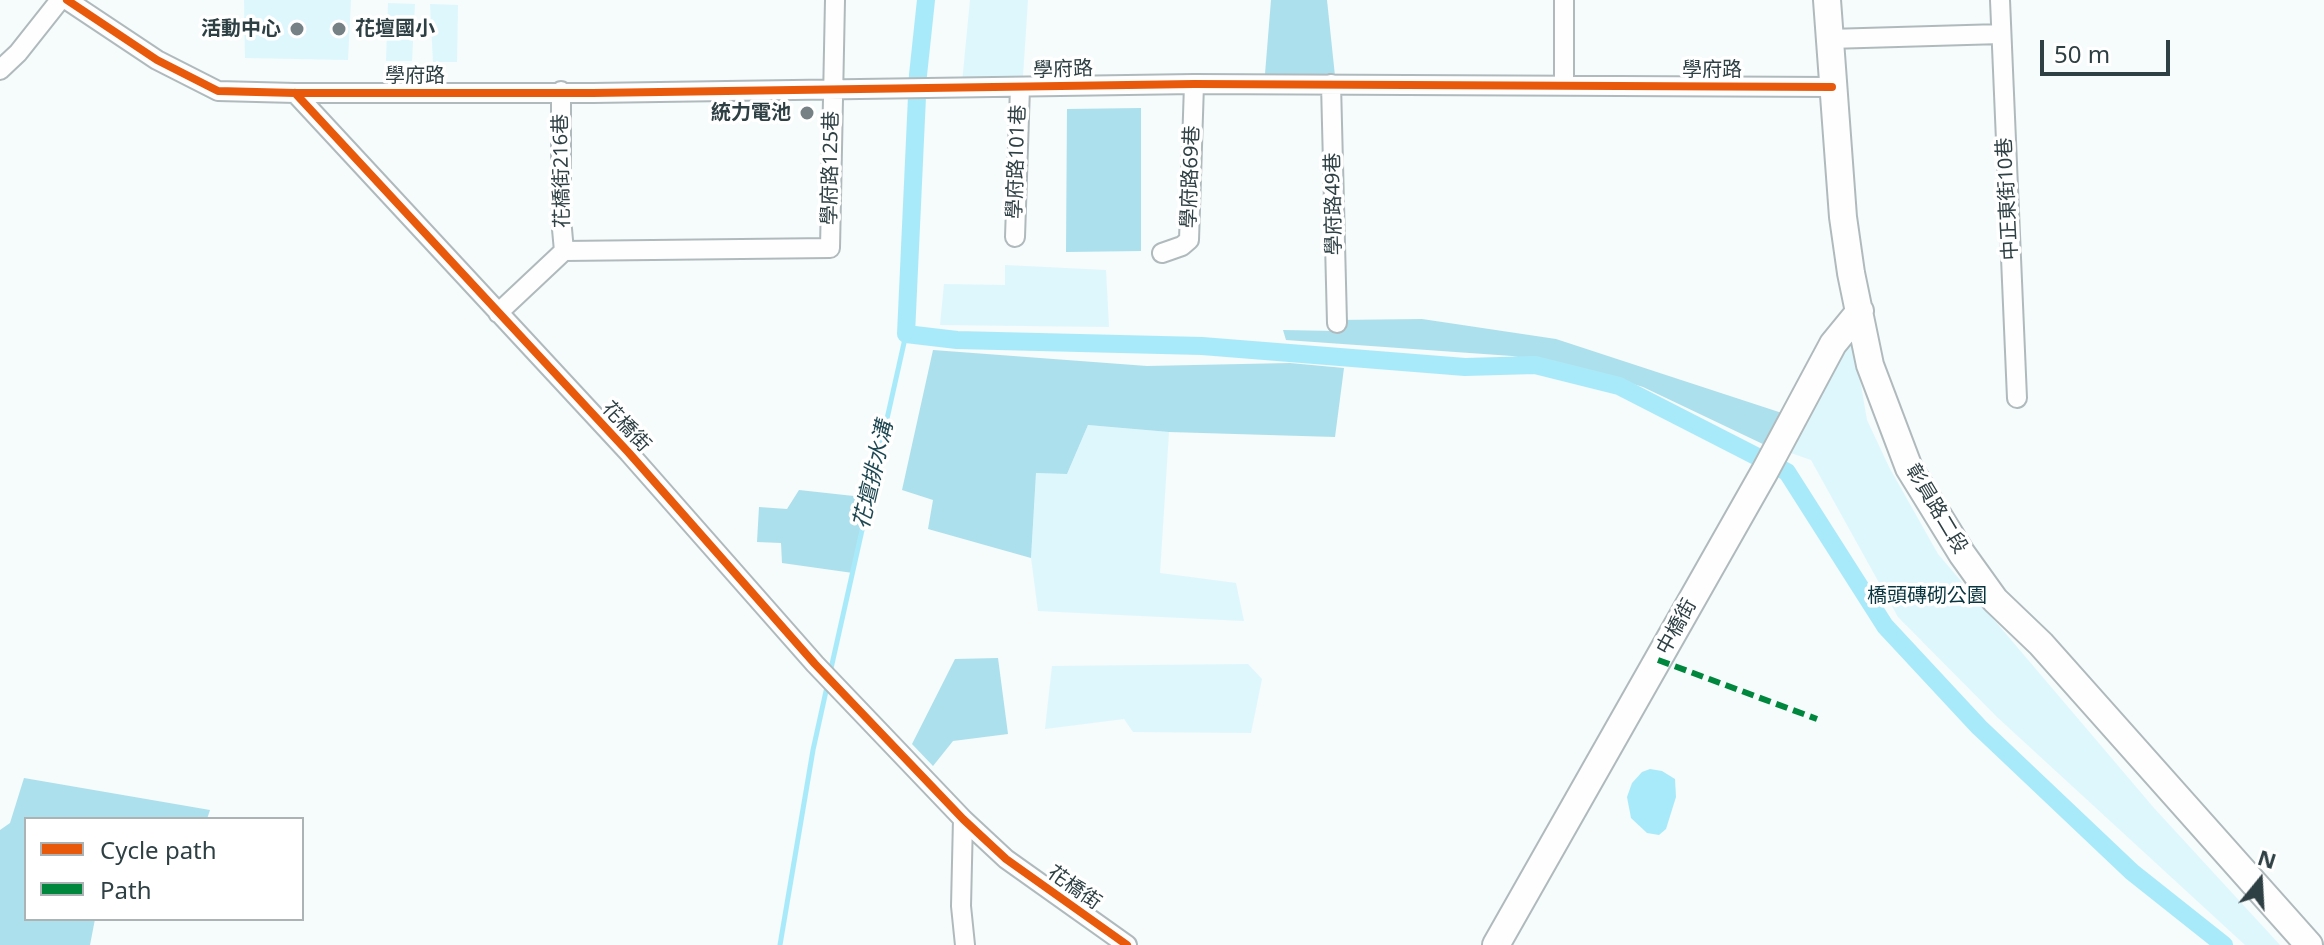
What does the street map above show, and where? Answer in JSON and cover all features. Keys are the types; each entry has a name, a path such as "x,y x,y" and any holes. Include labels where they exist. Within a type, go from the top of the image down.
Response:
{"main road":[{"name":"彰員路二段","path":"1827,0 1843,217 1870,365 1909,468 1962,554 1995,600 2041,644 2309,945"},
{"name":"中橋街","path":"1496,945 1779,447 1833,344 1860,311"}],"street":[{"path":"0,70 18,53 60,0"},
{"path":"67,0 157,60 218,91 295,93"},
{"name":"學府路125巷","path":"564,251 830,248 835,0"},
{"path":"1564,0 1564,85"},
{"name":"中正東街10巷","path":"2000,0 2017,398"},
{"path":"1829,39 2001,34"},
{"name":"學府路","path":"295,93 1194,84 1832,87"},
{"name":"學府路69巷","path":"1162,253 1189,240 1194,84"},
{"name":"學府路49巷","path":"1331,84 1337,323"},
{"name":"學府路101巷","path":"1015,237 1020,87"},
{"name":"花橋街216巷","path":"561,91 564,251"},
{"name":"花橋街","path":"295,93 629,453 815,664 963,819 1006,859 1127,945"},
{"path":"498,313 564,251"},
{"path":"963,819 961,906 965,945"}],"green space":[{"name":"活動中心","path":"244,0 351,0 348,60 245,58"},
{"path":"970,0 1028,0 1023,76 962,83"},
{"path":"388,3 415,4 412,61 386,61"},
{"path":"430,4 458,5 457,62 433,62"},
{"path":"1005,265 1106,270 1109,327 940,325 944,284 1005,285"},
{"name":"橋頭磚砌公園","path":"1853,339 1867,420 1889,467 1938,554 2154,808 2280,945 2245,945 1997,717 1898,617 1811,460 1785,451 1842,351"},
{"path":"1088,425 1169,432 1160,573 1236,583 1244,621 1038,611 1031,558 1036,473 1067,474"},
{"path":"1248,664 1262,679 1251,733 1133,732 1124,719 1045,729 1052,666"}],"shaded area":[{"path":"1271,0 1327,0 1335,76 1265,74"},
{"path":"1141,108 1141,251 1066,252 1067,109"},
{"path":"1422,319 1556,339 1785,414 1767,446 1643,387 1574,366 1512,356 1286,340 1283,330 1335,331 1337,320"},
{"path":"933,350 1147,366 1290,363 1344,368 1335,437 1169,432 1088,425 1067,474 1036,473 1031,558 928,529 933,500 902,490"},
{"path":"799,490 872,498 853,573 782,563 781,543 757,542 759,507 787,509"},
{"path":"998,658 1008,734 953,741 933,766 912,744 955,659"},
{"path":"1650,769 1662,771 1675,779 1676,797 1666,829 1659,835 1647,833 1631,818 1627,797 1632,783 1642,772"},
{"path":"24,778 210,810 208,817 24,817 24,921 95,921 90,945 0,945 0,830 10,823"}],"waterway":[{"path":"926,0 918,75 906,334 957,340 1202,346 1465,367 1535,365 1619,386 1787,472 1885,626 1979,727 2132,872 2224,945"},
{"name":"花壇排水溝","path":"830,673 906,334"},
{"name":"花壇排水溝","path":"780,945 813,750 828,682"}],"marked path":[{"path":"1658,660 1817,719"}],"cycle path":[{"path":"67,0 157,60 218,91 593,93 1194,84 1832,87"},
{"path":"295,93 629,453 815,664 963,819 1006,859 1127,945"}],"place":[{"name":"活動中心","path":"297,29"},
{"name":"花壇國小","path":"339,29"},
{"name":"統力電池","path":"807,113"}]}
